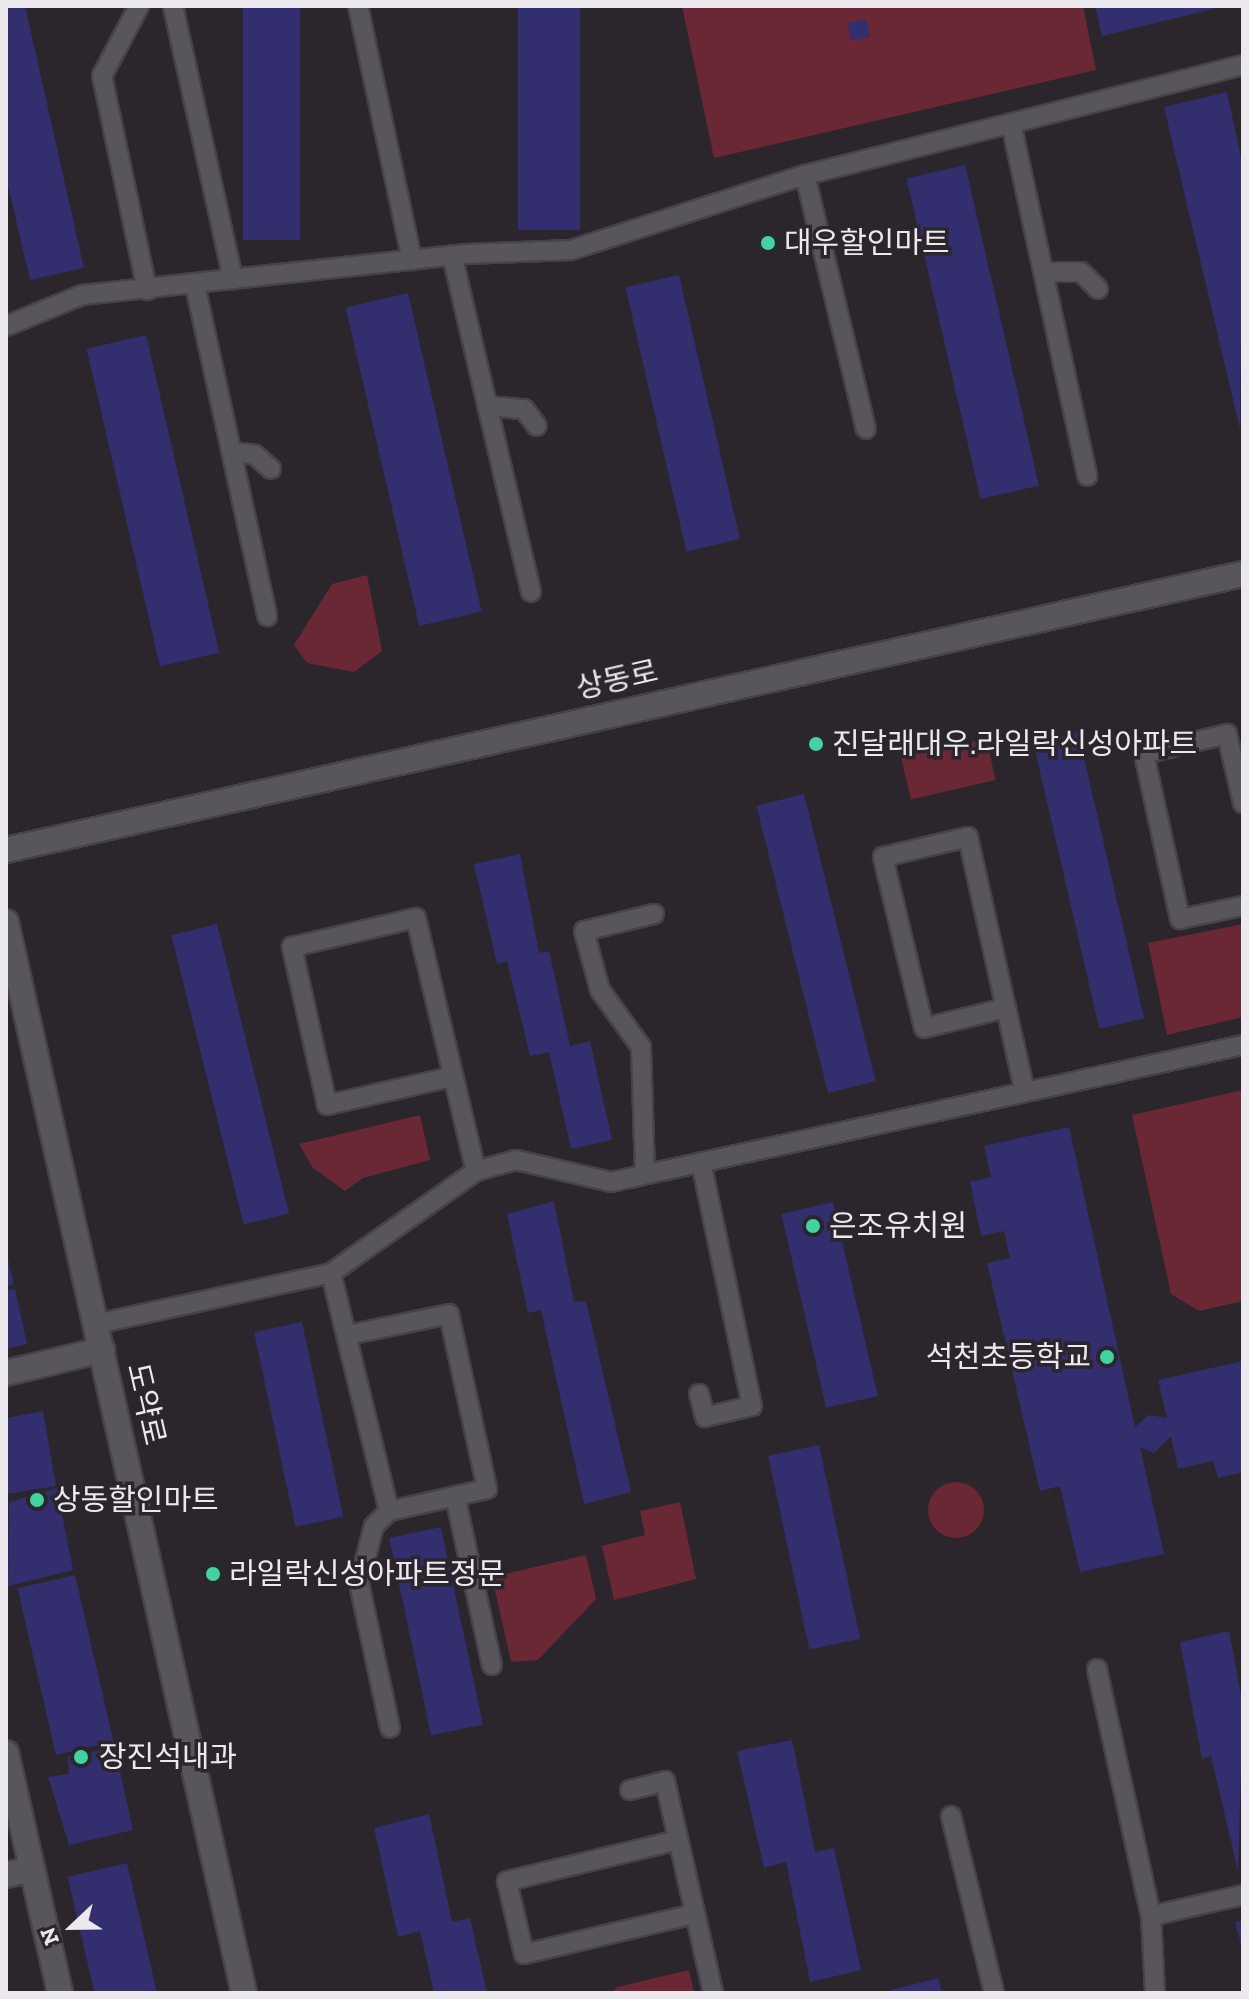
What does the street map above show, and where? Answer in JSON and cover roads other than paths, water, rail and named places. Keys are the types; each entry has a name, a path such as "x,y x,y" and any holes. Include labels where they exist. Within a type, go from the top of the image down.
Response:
{"street":[{"name":"상동로","path":"6,850 1243,574"},
{"name":"도약로","path":"6,922 244,1993"},
{"path":"6,1373 102,1350"},
{"path":"6,1753 60,1993"},
{"path":"6,1875 32,1869"}],"lane":[{"path":"139,6 102,76 147,290"},
{"path":"173,6 233,280"},
{"path":"358,6 412,260"},
{"path":"6,326 82,295 452,255 571,250 805,175 1243,65"},
{"path":"1011,123 1087,476"},
{"path":"805,175 866,429"},
{"path":"452,255 531,592"},
{"path":"1043,272 1081,272 1098,289"},
{"path":"195,285 267,616"},
{"path":"487,406 524,409 537,426"},
{"path":"232,452 255,455 271,469"},
{"path":"1243,803 1227,734 1144,754 1180,919 1243,906"},
{"path":"1006,1008 924,1028 883,857 968,837 1025,1092"},
{"path":"645,1174 647,1070 641,1047 600,990 584,931 654,914"},
{"path":"451,1077 327,1105 292,947 416,918 451,1077 476,1171"},
{"path":"96,1324 331,1273 476,1171 516,1160 611,1182 1243,1045"},
{"path":"699,1394 705,1417 752,1406 701,1162"},
{"path":"331,1273 389,1511"},
{"path":"348,1335 449,1314 487,1489 389,1511 365,1547 359,1583 390,1728"},
{"path":"455,1496 492,1665"},
{"path":"1097,1669 1151,1916 1155,1993"},
{"path":"630,1790 665,1781 713,1993"},
{"path":"951,1816 994,1993"},
{"path":"678,1840 507,1881 524,1954 695,1914"},
{"path":"1151,1916 1243,1895"}],"place":[{"name":"대우할인마트","path":"768,243"},
{"name":"진달래대우.라일락신성아파트","path":"816,744"},
{"name":"은조유치원","path":"813,1226"},
{"name":"석천초등학교","path":"1107,1357"},
{"name":"상동할인마트","path":"37,1500"},
{"name":"라일락신성아파트정문","path":"213,1574"},
{"name":"장진석내과","path":"81,1757"}]}
